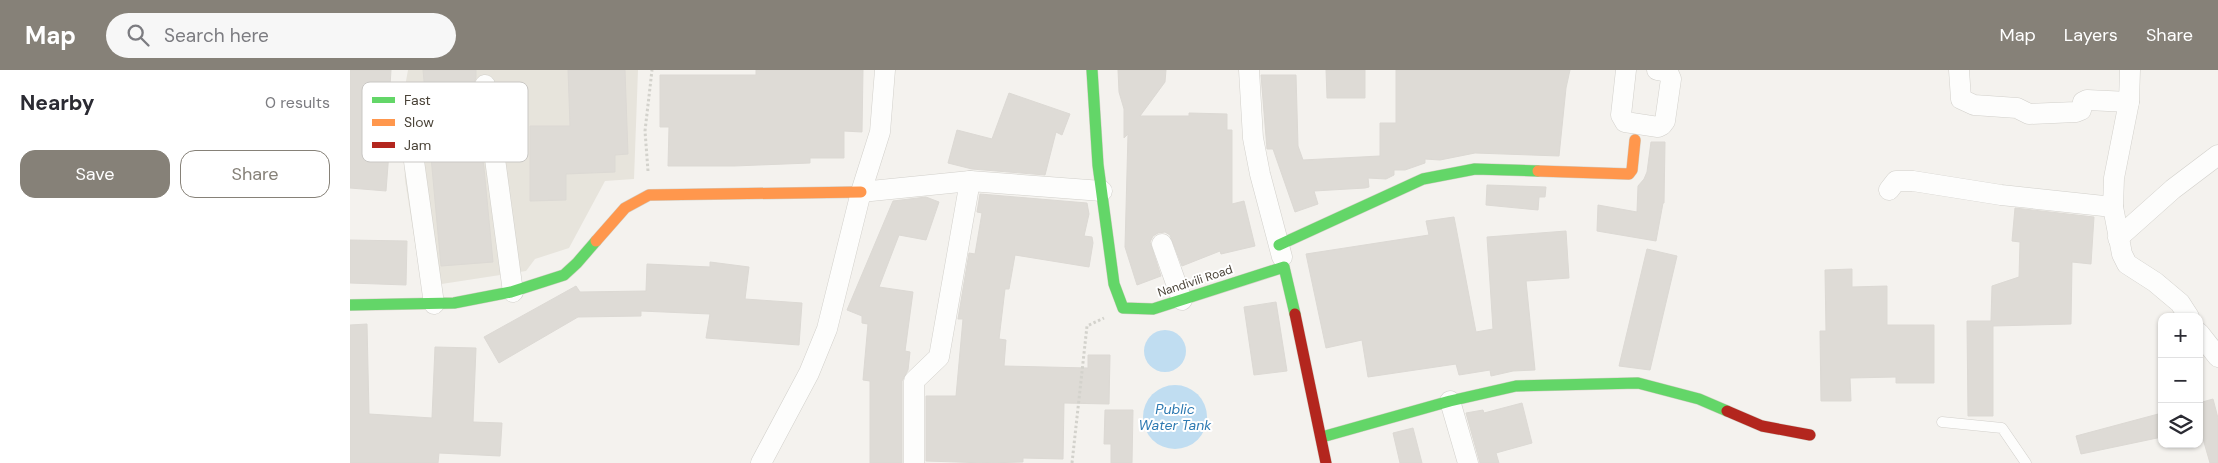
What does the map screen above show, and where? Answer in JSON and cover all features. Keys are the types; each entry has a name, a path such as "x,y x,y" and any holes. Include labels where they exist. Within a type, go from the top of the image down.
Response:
{"street":[{"path":"761,463 809,373 827,329 861,192 880,132 884,70"},
{"path":"1092,70 1098,165 1114,284 1122,308"},
{"path":"1249,70 1253,138 1260,174 1279,245 1322,437 1326,463"},
{"path":"1626,70 1621,115 1623,120 1658,126 1662,125 1665,121 1671,79 1668,72 1657,70"},
{"path":"1959,70 1961,99 1974,105 2017,108 2029,114 2076,112 2081,110 2083,102 2087,100 2129,102"},
{"path":"2130,70 2129,102 2114,178 2113,207 2118,238 2126,264 2155,282 2180,303 2186,313"},
{"path":"1279,245 1423,179 1476,169 1628,174 1632,170 1635,140"},
{"path":"2118,238 2173,189 2218,155"},
{"path":"414,162 434,304"},
{"path":"495,162 513,292"},
{"path":"914,463 914,381 939,356 970,181"},
{"path":"350,305 434,304 468,301 513,292 561,277 568,272 627,206 639,197 649,194 861,192 970,181 1102,191"},
{"path":"1889,190 1896,181 1913,181 2001,195 2113,207"},
{"path":"1162,244 1182,300"},
{"name":"Nandivili Road","path":"1122,308 1153,309 1284,267"},
{"path":"2203,338 2218,357"},
{"path":"1322,437 1450,401 1516,386 1638,383 1699,399 1762,426 1810,435"},
{"path":"1450,401 1468,463"}],"lane":[{"path":"1942,422 2002,428 2026,463"}],"path":[{"path":"649,194 646,131 652,70"},
{"path":"1072,463 1087,326 1122,308"}],"shaded area":[{"path":"408,70 638,70 634,179 605,181 569,248 535,259 526,271 422,287 405,180 404,162 528,162 528,82 406,82"}],"water":[{"name":"Public Water Tank","path":"1169,330 1177,333 1183,339 1186,351 1183,363 1177,369 1161,372 1153,369 1147,363 1144,347 1147,339 1153,333"},
{"name":"Public Water Tank","path":"1175,385 1193,391 1201,399 1207,417 1201,435 1193,443 1175,449 1157,443 1149,435 1143,417 1149,399 1157,391"}],"building":[{"path":"350,70 391,70 390,82 362,82 362,162 388,162 386,191 350,188"},
{"path":"423,70 476,70 474,82 424,82"},
{"path":"568,70 625,70 628,154 615,155 615,172 566,174 566,200 530,201 530,126 570,126"},
{"path":"756,70 863,70 862,132 844,131 844,158 810,158 810,163 668,166 669,127 660,127 660,75 756,75"},
{"path":"1118,70 1166,70 1165,82 1140,116 1189,116 1189,113 1227,114 1227,130 1232,130 1232,204 1244,201 1255,246 1221,254 1220,251 1182,266 1170,235 1165,232 1158,233 1153,236 1150,242 1161,276 1137,285 1125,247 1128,134 1124,138 1124,109 1119,92"},
{"path":"1326,70 1365,70 1365,98 1327,98"},
{"path":"1396,70 1570,70 1566,88 1559,156 1475,153 1440,160 1425,159 1425,163 1405,170 1394,170 1394,175 1386,179 1368,178 1369,187 1314,191 1318,204 1295,212 1273,149 1267,149 1261,75 1296,75 1298,146 1303,160 1380,156 1380,123 1396,123"},
{"path":"1009,93 1070,114 1062,135 1056,132 1045,175 972,169 948,163 957,130 992,139"},
{"path":"1651,142 1665,142 1664,203 1656,241 1597,231 1598,205 1637,212 1638,186 1647,172"},
{"path":"431,162 483,162 493,262 441,266"},
{"path":"1487,185 1546,187 1545,197 1539,197 1538,210 1486,205"},
{"path":"980,194 1087,203 1089,214 1084,236 1092,237 1093,243 1089,267 1015,255 1009,289 1005,289 999,339 1006,340 1004,366 1088,368 1088,355 1110,355 1109,404 1064,403 1063,459 1023,458 1023,462 986,463 926,461 926,396 956,396 963,319 958,319 969,253 975,254 982,213 977,212"},
{"path":"926,197 939,202 926,240 899,235 879,287 913,292 905,351 910,352 908,370 902,381 902,463 870,463 870,381 863,380 868,324 862,323 862,316 847,310 893,201"},
{"path":"2015,208 2094,217 2091,264 2072,262 2071,324 1993,326 1993,416 1968,416 1967,321 1991,321 1992,286 2019,277 2020,242 2012,241"},
{"path":"1454,217 1476,332 1493,329 1487,237 1566,231 1569,278 1526,281 1535,370 1513,371 1491,376 1490,370 1459,375 1456,364 1368,377 1362,340 1326,348 1306,254 1429,235 1426,221"},
{"path":"350,240 407,241 406,285 350,283"},
{"path":"1647,249 1677,256 1650,370 1619,366"},
{"path":"710,262 749,267 745,299 802,303 799,345 706,338 710,314 641,311 641,316 578,317 499,363 484,337 576,286 580,292 646,291 647,264 710,267"},
{"path":"1852,269 1852,287 1887,286 1887,325 1934,325 1934,383 1896,383 1896,377 1850,378 1851,401 1821,401 1820,331 1826,331 1825,270"},
{"path":"1276,302 1287,371 1254,375 1244,307"},
{"path":"367,324 369,414 432,418 435,347 476,348 473,422 502,423 500,456 439,453 438,463 350,463 350,325"},
{"path":"2213,399 2218,418 2218,463 2210,463 2203,439 2203,402"},
{"path":"1522,403 1532,443 1496,453 1499,463 1480,463 1466,413 1483,410 1484,413"},
{"path":"1105,410 1133,410 1132,463 1111,463 1111,444 1104,444"},
{"path":"2158,414 2158,438 2081,454 2076,436"},
{"path":"1413,428 1422,463 1400,463 1393,433"}],"traffic: fast":[{"path":"1092,70 1098,165 1114,284 1123,308 1153,309 1284,267 1295,314"},
{"path":"1279,245 1423,179 1475,169 1538,171"},
{"path":"350,305 454,303 511,292 564,275 596,241"},
{"path":"1322,437 1450,401 1516,386 1638,383 1699,399 1727,411"}],"traffic: slow":[{"path":"1538,171 1629,174 1632,170 1635,140"},
{"path":"596,241 625,208 649,195 861,192"}],"traffic: jam":[{"path":"1295,314 1326,463"},
{"path":"1727,411 1762,426 1810,435"}]}
